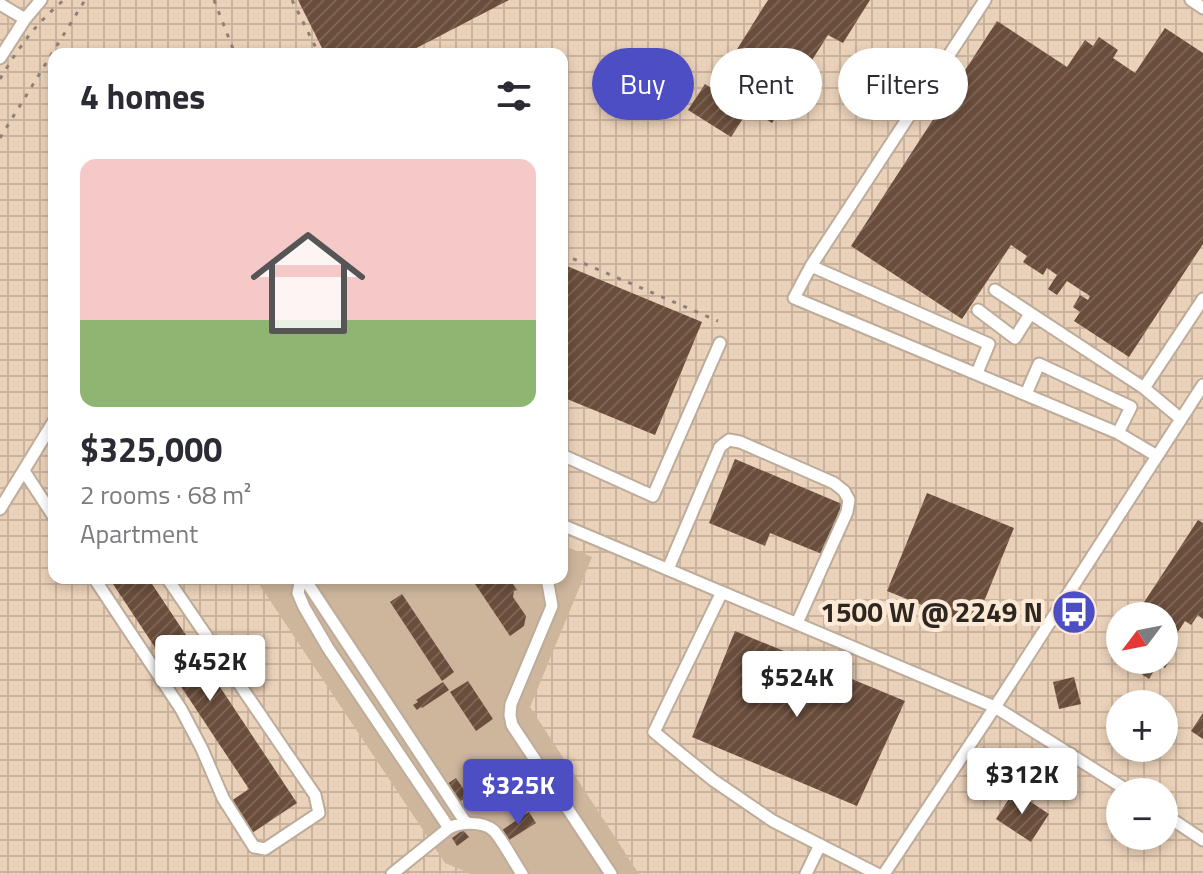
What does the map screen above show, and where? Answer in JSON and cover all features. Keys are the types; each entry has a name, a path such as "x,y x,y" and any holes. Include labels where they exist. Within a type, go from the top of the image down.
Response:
{"street":[{"path":"0,58 41,0"},
{"path":"985,0 811,266 794,298 1118,433 1157,456"},
{"path":"1191,0 1203,8"},
{"path":"0,4 25,19"},
{"path":"811,266 989,344 977,373"},
{"path":"995,290 1144,388 1181,419"},
{"path":"1144,388 1203,299"},
{"path":"978,310 1015,338 1030,314"},
{"path":"568,458 653,496 720,343"},
{"path":"1026,394 1039,364 1131,407 1118,433"},
{"path":"884,874 1203,385"},
{"path":"0,509 48,432"},
{"path":"668,569 722,444 731,440 751,446 834,483 849,500 847,512 797,623"},
{"path":"24,471 48,508"},
{"path":"568,527 995,707 1108,778"},
{"path":"98,584 181,709 223,798 254,847 265,849 319,813 315,795 171,584"},
{"path":"300,584 298,593 304,607 328,648 449,828"},
{"path":"306,584 466,823"},
{"path":"548,584 552,606 511,704 512,725 611,874"},
{"path":"722,592 654,732 773,821 877,874"},
{"path":"392,874 449,828 466,823 492,829 522,874"},
{"path":"1178,823 1203,840"},
{"path":"806,874 820,845"}],"shaded area":[{"path":"0,0 1203,0 1203,874 0,874"},
{"path":"568,547 592,557 530,707 639,874 471,874 445,863 259,584 568,584"}],"building":[{"path":"298,0 509,0 417,48 322,48"},
{"path":"768,0 870,0 843,43 828,35 820,48 738,48"},
{"path":"997,21 1067,67 1085,40 1093,46 1099,37 1118,50 1113,58 1135,73 1165,28 1203,53 1203,244 1129,357 1074,321 1080,312 1073,307 1080,295 1088,300 1090,296 1067,281 1057,295 1048,289 1057,275 1047,268 1043,275 1023,262 1027,256 1011,245 962,319 851,246 933,120 968,120 968,66"},
{"path":"705,84 710,87 710,120 742,120 731,137 694,114 694,101"},
{"path":"568,266 702,322 655,435 568,399"},
{"path":"735,459 842,504 822,554 770,533 765,546 709,523"},
{"path":"927,493 1014,528 974,626 887,591"},
{"path":"1198,520 1203,523 1203,619 1198,615 1191,625 1185,621 1178,632 1178,602 1144,602"},
{"path":"113,584 152,584 194,647 204,641 228,677 218,684 297,803 252,833 231,801 249,789"},
{"path":"475,584 513,584 517,590 513,597 526,616 524,626 510,636"},
{"path":"402,594 454,672 442,681 390,602"},
{"path":"735,631 905,701 857,806 692,737"},
{"path":"1074,677 1081,704 1059,709 1053,682"},
{"path":"468,681 493,719 476,731 450,692"},
{"path":"443,682 449,690 417,710 413,705 418,702 416,700"},
{"path":"1203,713 1203,739 1191,731"},
{"path":"456,778 468,796 459,802 447,784"},
{"path":"1014,791 1049,814 1031,842 996,819"},
{"path":"529,812 536,823 504,840 502,830"},
{"path":"463,830 469,837 457,846 452,838"}],"railway":[{"path":"0,79 28,36 64,0"},
{"path":"55,48 85,0"},
{"path":"214,0 233,48"},
{"path":"292,0 316,48"},
{"path":"0,138 48,60"},
{"path":"568,257 718,321"}],"place":[{"name":"1500 W @ 2249 N","path":"1074,612"}]}
